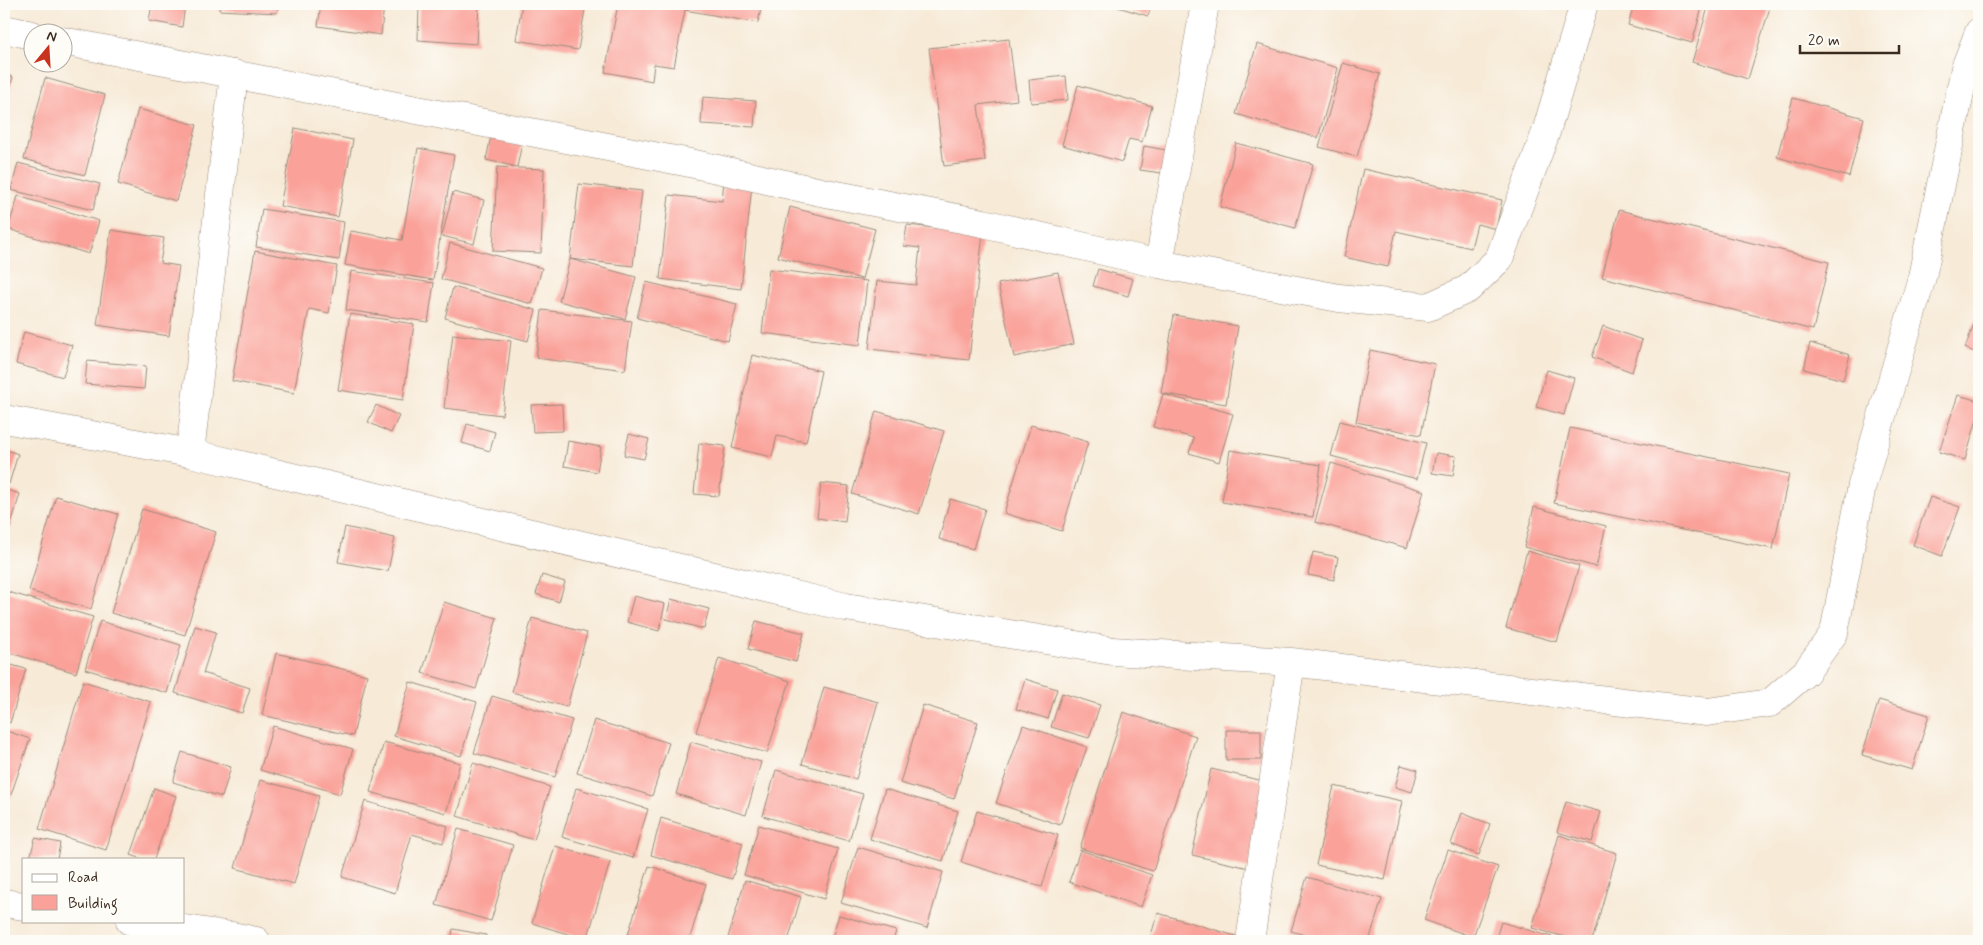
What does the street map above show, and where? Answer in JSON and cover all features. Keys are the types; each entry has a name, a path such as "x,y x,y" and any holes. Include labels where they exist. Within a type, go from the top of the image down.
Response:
{"street":[{"path":"1159,264 1206,4"},
{"path":"72,42 690,163 821,192 983,223 1159,264 1339,298 1428,307 1468,289 1499,258 1546,132 1584,4"},
{"path":"4,29 22,33"},
{"path":"4,419 190,453 846,607 1112,651 1291,662 1707,712 1770,703 1806,672 1834,633 1862,485 1922,277 1965,68 1979,32"},
{"path":"190,453 234,74"},
{"path":"1250,941 1291,662"},
{"path":"4,903 22,906"},
{"path":"137,922 256,941"}],"building":[{"path":"152,4 185,5 182,27 149,21"},
{"path":"220,4 278,4 277,13 219,10"},
{"path":"321,4 384,4 381,35 318,26"},
{"path":"419,4 479,4 477,44 418,40"},
{"path":"522,4 586,4 578,50 516,40"},
{"path":"618,4 762,4 758,23 685,10 674,67 654,64 652,81 605,72"},
{"path":"1108,4 1152,4 1148,16"},
{"path":"1634,4 1703,4 1692,43 1628,25"},
{"path":"1709,4 1771,4 1748,79 1692,62"},
{"path":"1009,39 1017,100 978,105 985,161 944,166 929,48"},
{"path":"1257,44 1338,68 1318,138 1236,114"},
{"path":"1343,63 1380,74 1357,157 1319,147"},
{"path":"4,74 13,77 4,111"},
{"path":"1066,76 1068,100 1031,103 1029,80"},
{"path":"45,78 105,95 85,175 24,159"},
{"path":"1078,85 1152,106 1142,142 1129,139 1122,162 1062,145"},
{"path":"703,97 756,101 754,127 701,124"},
{"path":"1793,98 1864,118 1849,177 1777,157"},
{"path":"138,109 197,125 176,201 118,184"},
{"path":"295,128 353,140 338,217 280,206"},
{"path":"491,136 522,143 517,167 486,160"},
{"path":"1236,143 1313,164 1295,228 1220,207"},
{"path":"1144,146 1166,150 1161,173 1140,170"},
{"path":"418,148 454,155 433,280 345,265 351,231 402,240"},
{"path":"18,163 100,184 93,210 11,190"},
{"path":"497,167 544,169 541,253 493,251"},
{"path":"1363,169 1502,200 1496,229 1477,224 1471,248 1396,231 1388,267 1344,257"},
{"path":"724,181 752,185 741,289 660,279 669,195 722,201"},
{"path":"579,184 642,191 633,266 570,259"},
{"path":"453,192 484,200 474,244 442,236"},
{"path":"18,196 99,221 89,254 8,229"},
{"path":"790,207 875,229 862,279 778,257"},
{"path":"262,209 344,222 339,260 256,247"},
{"path":"1619,210 1829,262 1813,330 1602,277"},
{"path":"907,225 983,233 969,360 869,349 877,281 916,285 920,248 904,246"},
{"path":"111,230 164,238 160,263 179,266 169,336 97,325"},
{"path":"450,243 542,268 532,304 441,279"},
{"path":"255,251 337,266 329,313 309,309 294,393 232,381"},
{"path":"570,259 636,277 625,319 559,301"},
{"path":"769,269 867,281 860,345 762,333"},
{"path":"1098,269 1133,279 1128,296 1093,286"},
{"path":"351,271 434,283 428,322 346,310"},
{"path":"1058,272 1074,344 1014,357 998,284"},
{"path":"646,282 737,304 728,341 637,318"},
{"path":"453,287 536,310 528,341 445,318"},
{"path":"542,310 632,321 625,370 536,358"},
{"path":"1979,310 1979,354 1965,348"},
{"path":"350,314 414,324 403,400 338,390"},
{"path":"1174,315 1238,326 1226,404 1161,393"},
{"path":"1603,326 1642,340 1632,372 1592,357"},
{"path":"24,332 72,345 63,377 16,364"},
{"path":"453,334 511,341 502,415 444,408"},
{"path":"1810,343 1850,355 1843,380 1804,369"},
{"path":"1370,350 1435,364 1421,435 1356,422"},
{"path":"752,355 821,371 806,442 777,436 772,457 732,448"},
{"path":"87,361 146,366 144,389 85,384"},
{"path":"1547,370 1574,378 1564,415 1536,407"},
{"path":"1163,394 1233,414 1219,462 1189,453 1194,438 1153,427"},
{"path":"1958,395 1979,401 1979,413 1965,460 1939,452"},
{"path":"562,404 563,431 533,432 531,405"},
{"path":"376,405 399,416 391,433 368,422"},
{"path":"876,411 944,431 919,514 852,494"},
{"path":"1340,421 1426,443 1417,479 1331,456"},
{"path":"467,424 495,432 490,451 462,443"},
{"path":"1031,425 1088,442 1062,531 1004,513"},
{"path":"1570,428 1789,474 1773,549 1554,503"},
{"path":"629,434 649,439 644,459 624,455"},
{"path":"568,441 601,447 597,472 564,466"},
{"path":"699,443 725,446 719,496 694,494"},
{"path":"4,449 18,454 9,484 4,483"},
{"path":"1230,450 1321,465 1313,517 1222,502"},
{"path":"1436,453 1456,456 1453,476 1432,473"},
{"path":"1331,463 1424,491 1407,548 1315,522"},
{"path":"821,483 849,486 845,522 817,518"},
{"path":"4,489 20,494 4,548"},
{"path":"56,496 118,514 91,609 29,591"},
{"path":"1930,497 1960,507 1942,556 1913,545"},
{"path":"950,499 985,509 973,549 939,539"},
{"path":"1534,507 1606,526 1596,567 1524,547"},
{"path":"142,509 216,532 185,635 111,613"},
{"path":"345,527 395,538 388,571 338,562"},
{"path":"1527,551 1579,566 1557,642 1506,628"},
{"path":"1313,552 1338,557 1334,580 1308,575"},
{"path":"542,575 565,582 559,602 536,594"},
{"path":"5,591 93,617 76,673 4,651"},
{"path":"634,596 665,604 659,631 627,622"},
{"path":"671,599 709,609 704,629 666,619"},
{"path":"444,602 497,618 476,689 422,673"},
{"path":"532,618 587,633 567,707 512,692"},
{"path":"100,621 181,645 167,693 85,669"},
{"path":"756,621 804,633 796,662 748,649"},
{"path":"195,626 216,632 203,673 250,688 242,713 175,693"},
{"path":"276,653 367,675 353,736 262,715"},
{"path":"719,658 790,681 767,753 696,732"},
{"path":"4,663 26,669 10,723 4,721"},
{"path":"1025,679 1057,689 1048,719 1016,709"},
{"path":"83,681 151,702 106,850 39,829"},
{"path":"410,682 477,702 461,756 394,736"},
{"path":"824,687 878,702 856,779 802,764"},
{"path":"1062,693 1100,705 1089,738 1051,727"},
{"path":"492,696 572,720 555,777 474,753"},
{"path":"1879,700 1929,715 1912,770 1862,755"},
{"path":"923,705 978,722 954,799 900,783"},
{"path":"1123,712 1196,736 1153,871 1080,848"},
{"path":"594,720 669,743 652,796 577,773"},
{"path":"1023,725 1087,747 1060,825 996,803"},
{"path":"273,726 353,749 340,794 260,770"},
{"path":"4,730 30,739 5,812 4,811"},
{"path":"1226,730 1261,730 1261,760 1226,760"},
{"path":"384,742 460,763 446,813 370,792"},
{"path":"691,742 761,762 746,815 676,794"},
{"path":"182,752 231,767 222,797 173,782"},
{"path":"473,763 550,787 534,840 457,816"},
{"path":"1401,765 1418,770 1412,792 1395,787"},
{"path":"1211,769 1268,782 1249,868 1192,855"},
{"path":"776,770 863,794 849,841 763,816"},
{"path":"260,780 319,796 294,884 235,868"},
{"path":"1334,786 1402,801 1385,880 1316,865"},
{"path":"154,788 176,796 154,858 139,858 131,855"},
{"path":"576,788 648,809 633,858 562,837"},
{"path":"885,789 958,811 943,861 870,839"},
{"path":"365,801 448,826 443,843 412,834 395,893 342,877"},
{"path":"1566,802 1601,812 1592,842 1557,832"},
{"path":"977,811 1058,835 1042,887 961,862"},
{"path":"1462,813 1490,824 1479,855 1451,844"},
{"path":"661,818 743,843 732,879 651,855"},
{"path":"759,825 838,849 824,899 744,875"},
{"path":"458,829 513,845 491,921 436,905"},
{"path":"1559,835 1617,853 1592,941 1580,941 1532,928"},
{"path":"35,838 60,843 57,858 30,858"},
{"path":"555,846 610,862 587,940 532,923"},
{"path":"858,847 943,872 927,928 841,903"},
{"path":"1080,850 1152,875 1141,907 1069,882"},
{"path":"1448,850 1498,867 1473,937 1424,920"},
{"path":"649,866 706,884 689,941 626,941"},
{"path":"1307,877 1382,899 1369,941 1326,941 1291,931"},
{"path":"745,880 801,897 788,941 727,941"},
{"path":"1158,913 1239,937 1237,941 1149,941"},
{"path":"839,915 896,931 893,941 831,941"},
{"path":"1501,922 1566,941 1495,941"},
{"path":"453,929 486,935 485,941 451,941"}]}
